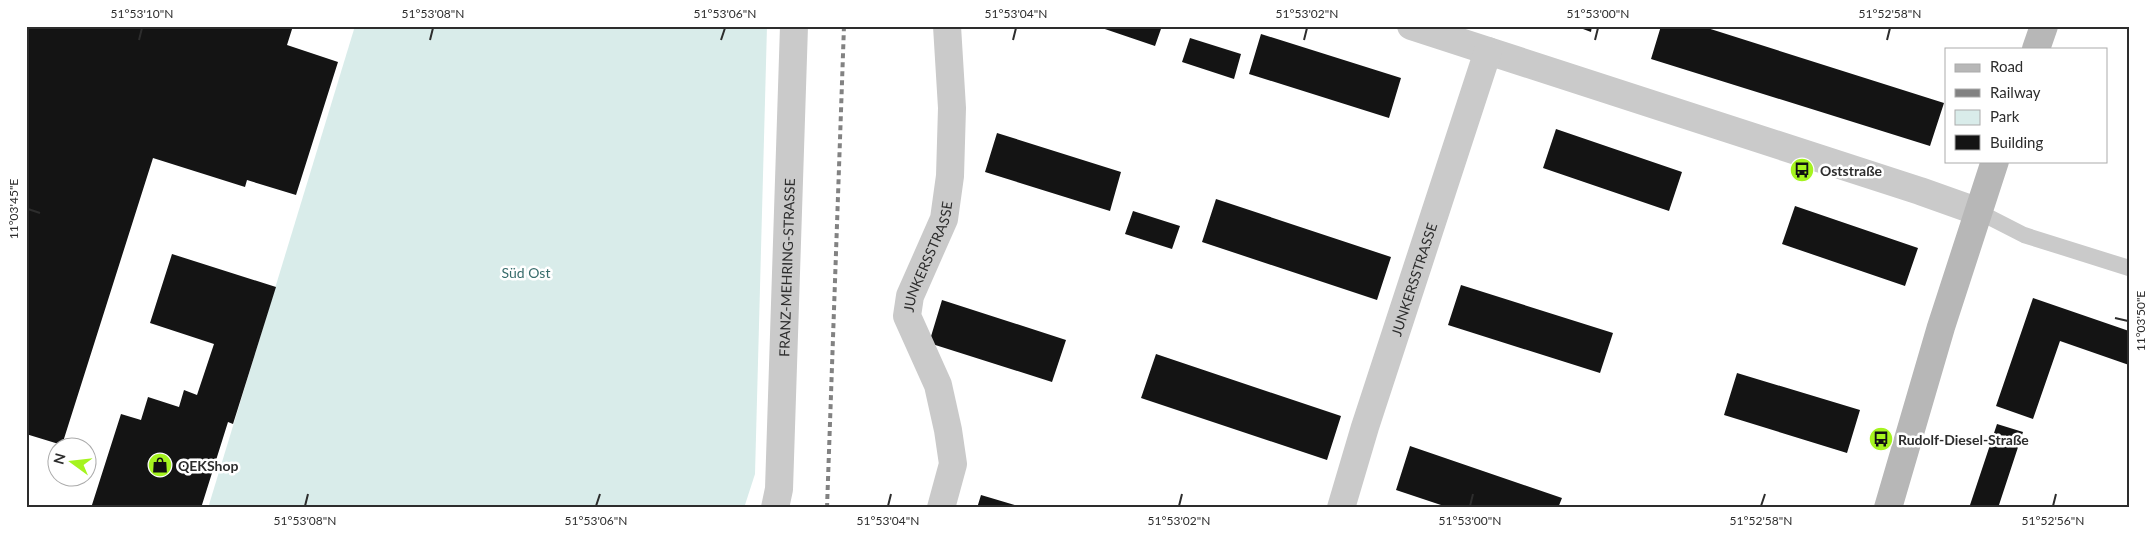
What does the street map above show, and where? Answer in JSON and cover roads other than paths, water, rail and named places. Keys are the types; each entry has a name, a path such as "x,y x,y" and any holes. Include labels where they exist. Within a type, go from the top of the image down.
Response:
{"street":[{"name":"FRANZ-MEHRING-STRASSE","path":"775,508 779,489 794,26"},
{"name":"JUNKERSSTRASSE","path":"941,508 953,464 948,430 938,385 907,316 910,296 944,219 950,176 952,108 947,26"},
{"path":"1411,26 1920,190 1979,212"},
{"path":"2036,48 2044,26"},
{"name":"JUNKERSSTRASSE","path":"1341,508 1365,427 1488,51"},
{"path":"1888,508 1934,353 1995,162"}],"lane":[{"path":"1979,212 2024,235 2129,268"}],"railway":[{"path":"827,508 844,26"}],"place":[{"name":"Oststraße","path":"1802,170"},
{"name":"Rudolf-Diesel-Straße","path":"1881,439"},
{"name":"QEKShop","path":"160,465"}],"park label":[{"name":"Süd Ost","path":"526,272"}]}
